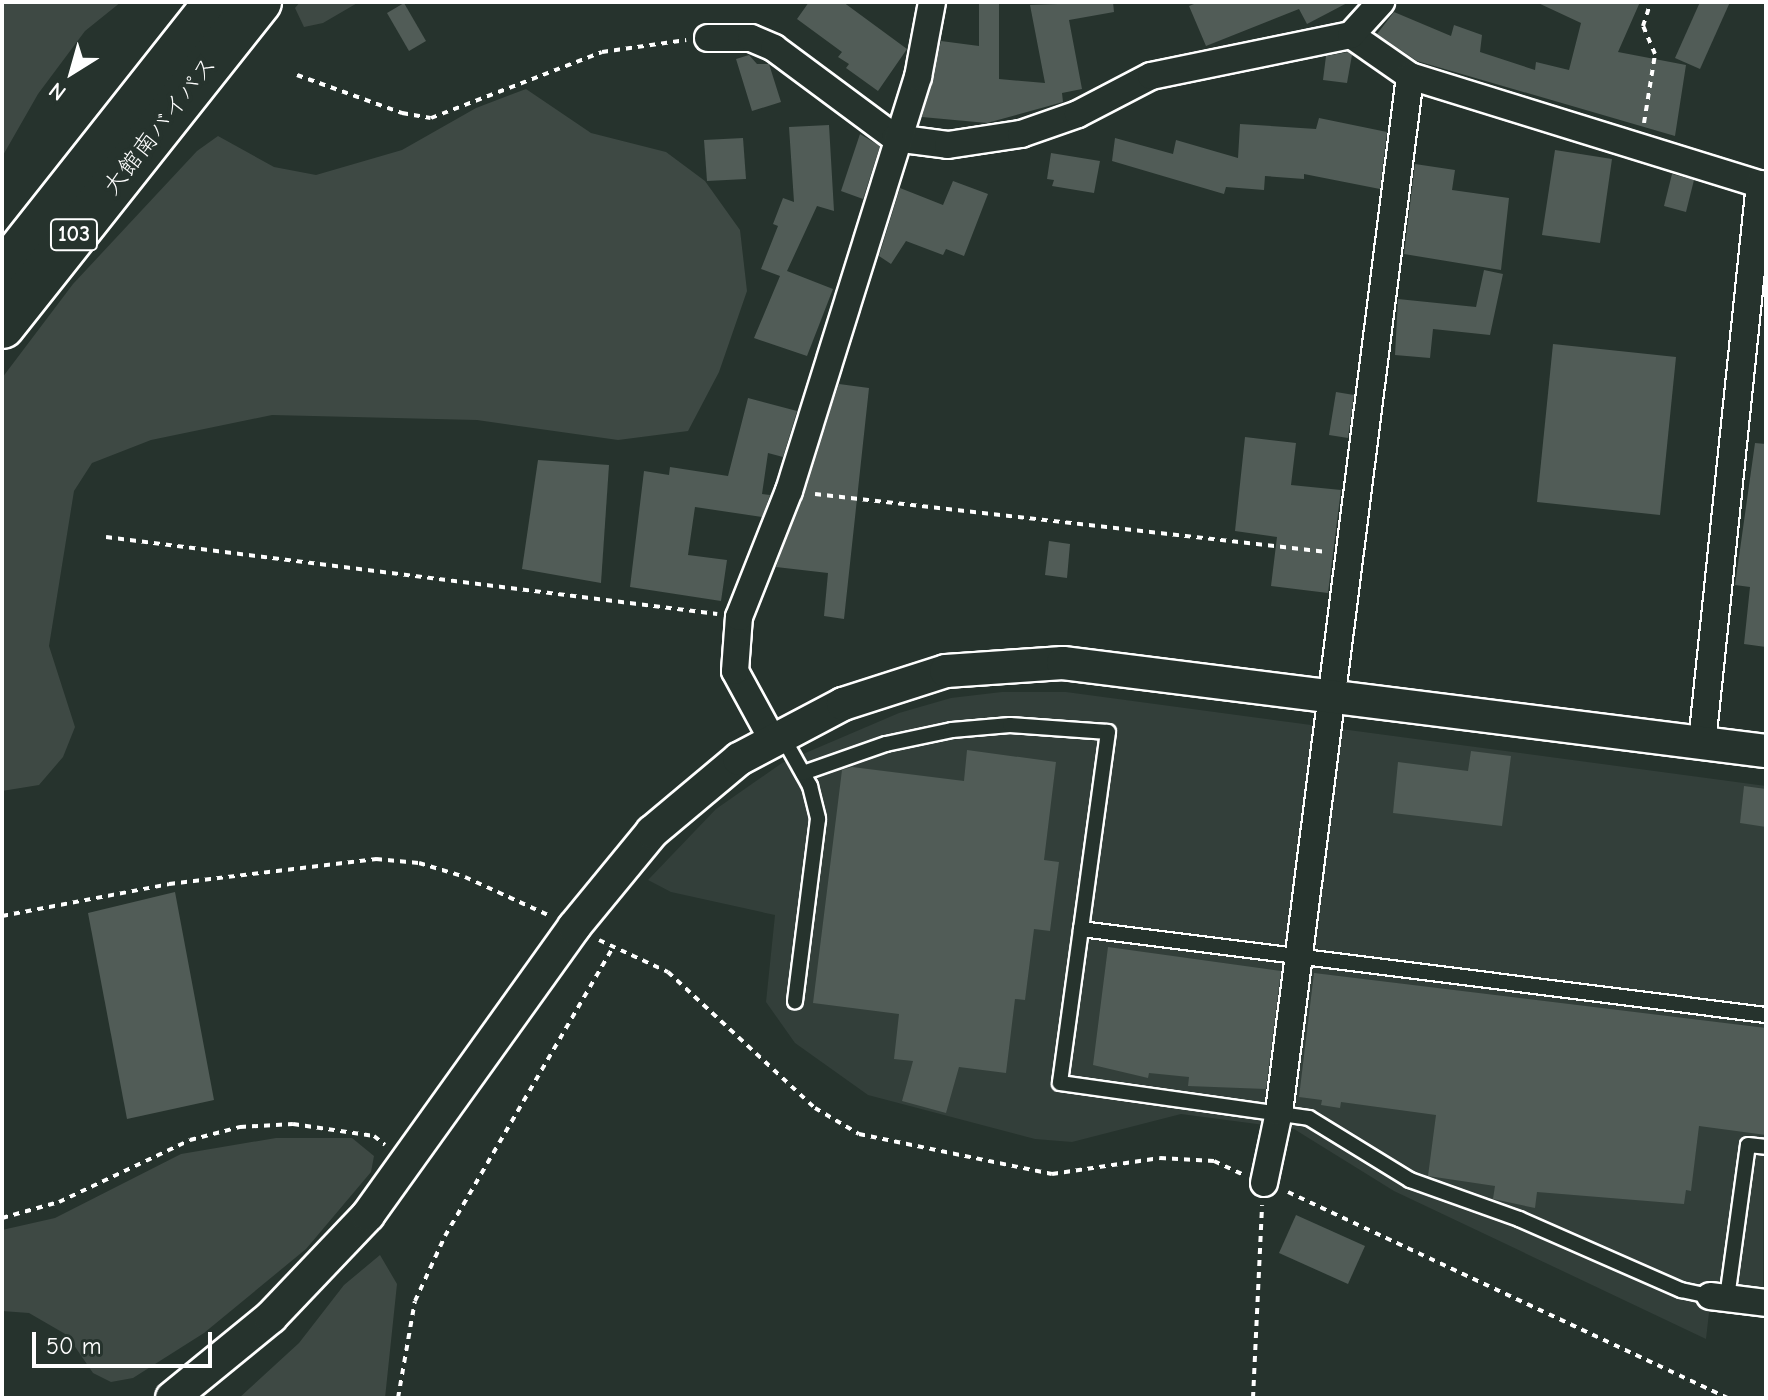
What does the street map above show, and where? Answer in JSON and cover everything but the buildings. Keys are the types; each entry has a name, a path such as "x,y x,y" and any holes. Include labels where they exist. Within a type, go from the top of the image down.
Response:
{"highway":[{"name":"大館南バイパス","path":"2,326 132,135 217,2"},
{"name":"大館南バイパス","path":"2,274 259,2"}],"street":[{"path":"776,736 735,671 739,617 789,491 895,138 918,77 932,2"},
{"path":"708,38 751,38 774,48 895,138 948,145 1021,134 1078,114 1151,76 1351,35 1381,2"},
{"path":"1351,35 1410,76 1639,150 1763,185 1702,743"},
{"path":"1264,1183 1279,1112 1410,76"},
{"path":"172,1398 271,1317 332,1256 408,1164 574,927 652,832 712,779 776,736 876,691 980,667 1074,664 1766,751"},
{"path":"1719,1297 1766,1303"}],"lane":[{"path":"803,773 886,744 952,730 1010,725 1108,732 1060,1083 1309,1118 1410,1180 1519,1219 1681,1290 1719,1297 1748,1145 1766,1147"},
{"path":"776,736 803,773 818,819 795,1002"},
{"path":"1081,929 1766,1015"}],"path":[{"path":"1639,150 1655,54 1643,26 1651,2"},
{"path":"297,75 402,113 431,118 602,52 708,38"},
{"path":"789,491 1350,556"},
{"path":"106,537 739,617"},
{"path":"2,916 169,884 376,859 419,863 465,877 574,927"},
{"path":"398,1398 415,1301 445,1236 613,947 668,972 815,1108 859,1134 1052,1174 1160,1158 1214,1161 1319,1204 1727,1398"},
{"path":"2,1218 59,1202 177,1145 240,1127 293,1124 374,1136 408,1164"},
{"path":"1253,1398 1264,1183"}],"shaded area":[{"path":"2,2 121,2 85,31 38,94 2,157"},
{"path":"300,2 359,2 323,23 304,27 295,8"},
{"path":"526,89 591,133 666,152 705,181 740,230 747,291 719,372 688,431 618,440 477,420 272,415 151,440 92,463 74,491 49,646 75,727 63,757 39,785 2,791 2,378 73,284 197,151 218,136 274,167 316,175 402,150 476,108"},
{"path":"1002,692 1066,692 1766,786 1763,1294 1712,1287 1706,1339 1394,1191 1294,1129 1181,1114 1072,1142 1035,1139 868,1095 795,1043 766,1002 775,915 671,892 648,880 716,809 782,763 899,713 951,698"},
{"path":"276,1138 352,1138 374,1156 371,1172 306,1249 204,1333 133,1378 111,1382 93,1373 67,1335 29,1313 2,1311 2,1230 55,1218 181,1154"},
{"path":"380,1255 397,1284 385,1398 239,1398 299,1343 344,1285"}]}
